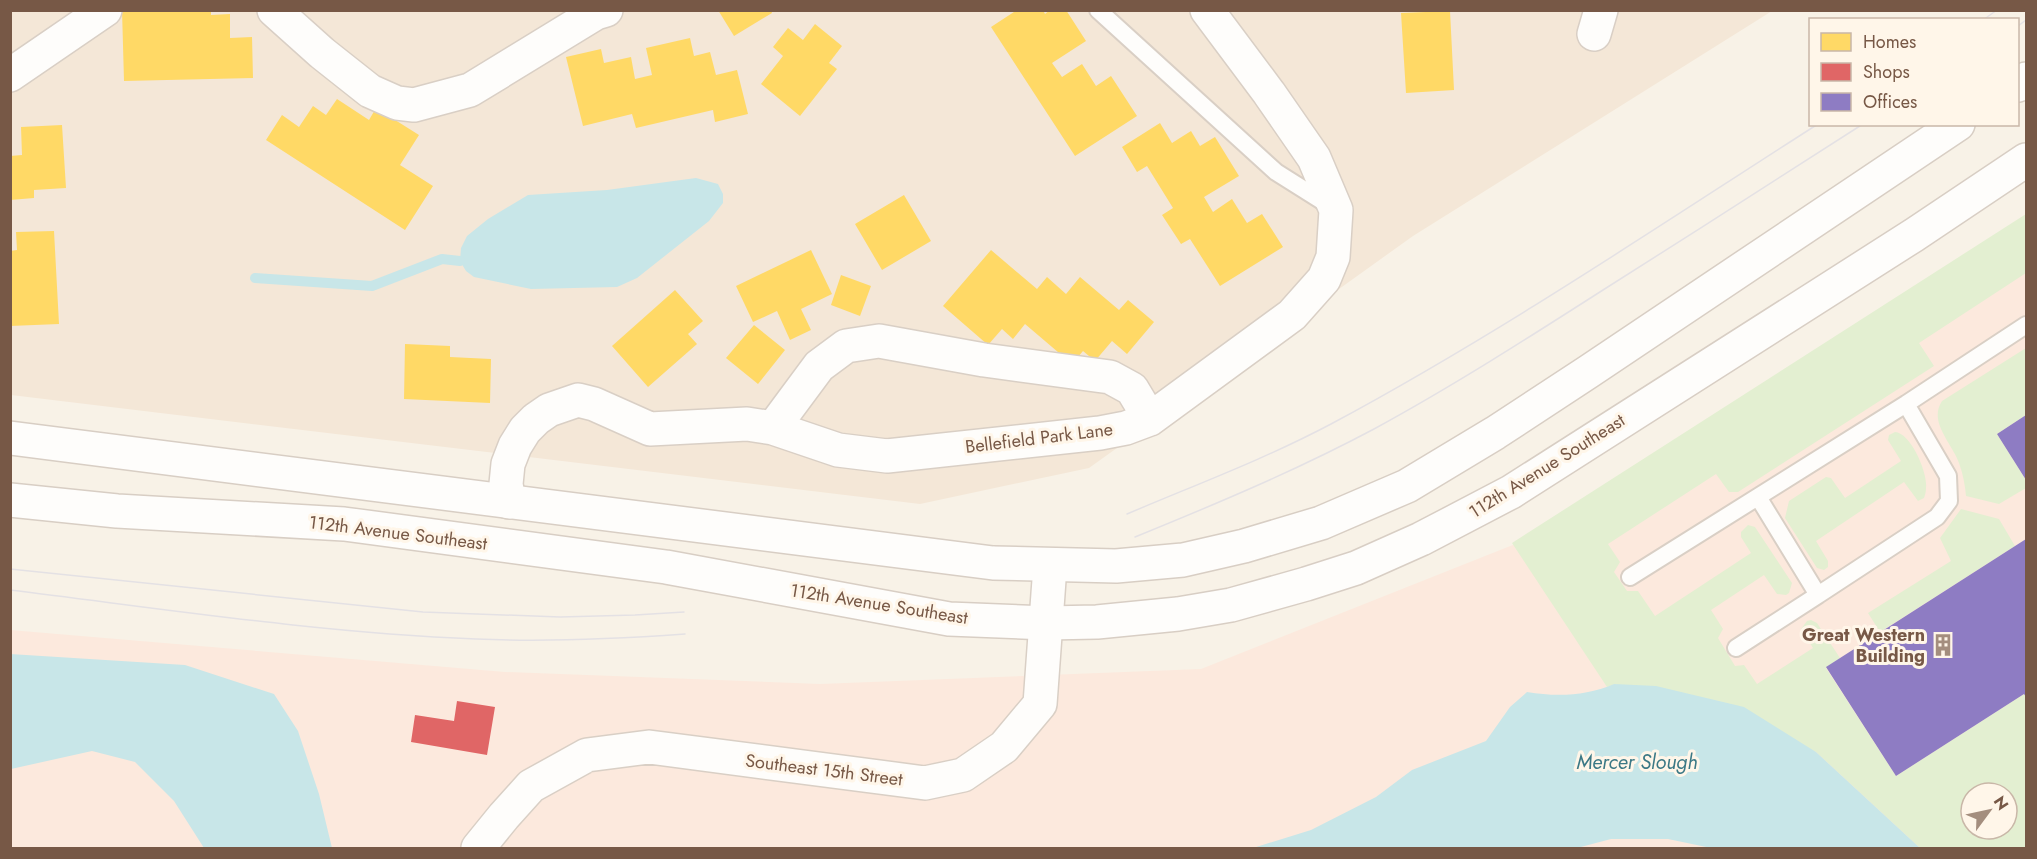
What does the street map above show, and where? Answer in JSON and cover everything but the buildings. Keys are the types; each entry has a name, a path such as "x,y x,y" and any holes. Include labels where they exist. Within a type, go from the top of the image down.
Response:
{"main road":[{"path":"10,75 105,10"},
{"path":"274,10 322,53 370,91 397,103 414,105 470,90 596,13 606,10"},
{"name":"Bellefield Park Lane","path":"509,502 506,484 508,464 525,430 536,419 563,404 578,400 594,404 650,429 747,424 773,428 838,450 887,456 1100,433 1126,428 1150,418 1292,315 1324,279 1334,257 1336,210 1314,159 1269,93 1207,10"},
{"path":"10,438 874,546 993,563 1126,566 1183,560 1244,546 1321,523 1407,486 1523,414 1955,126"},
{"name":"112th Avenue Southeast","path":"10,500 117,511 344,525 666,567 949,619 1047,623 1097,622 1178,614 1232,605 1356,568 1421,539 1511,492 2026,160"},
{"path":"773,428 819,366 846,346 879,341 984,360 1110,377 1132,389 1150,418"},
{"name":"Southeast 15th Street","path":"478,849 531,786 587,755 649,747 925,783 963,775 1004,747 1040,704 1050,566"}],"lane":[{"path":"1098,10 1276,172 1336,210"},
{"path":"1629,577 1758,498 2026,325"},
{"path":"1736,648 1937,517 1949,501 1948,476 1906,404"},
{"path":"1758,498 1818,595"}],"shaded area":[{"path":"11,11 1772,11 1413,236 1089,468 920,504 11,395"},
{"path":"2026,220 2026,848 11,848 10,630 505,672 820,684 1201,669 1538,535"}],"green space":[{"path":"2026,214 2026,273 1919,343 1934,366 1738,492 1729,492 1716,474 1608,544 1620,562 1614,572 1627,591 1638,591 1655,616 1751,553 1741,537 1741,532 1748,525 1755,527 1792,583 1789,593 1777,594 1764,575 1711,610 1723,629 1718,638 1735,666 1744,665 1757,684 1813,648 1801,629 1807,621 1817,623 1840,658 1826,668 1896,776 2024,694 2026,697 2026,848 1920,848 1816,752 1615,684 1607,687 1512,543"},
{"path":"2026,348 2026,415 1997,434 2026,480 2026,488 1999,504 1966,496 1964,480 1956,455 1939,425 1938,409 1942,401"},
{"path":"1895,432 1907,439 1921,464 1926,481 1924,498 1918,501 1904,482 1816,541 1828,561 1828,567 1824,570 1817,568 1785,518 1789,501 1826,477 1831,478 1845,498 1901,461 1888,440 1889,435"},
{"path":"1961,509 1999,519 2015,546 1880,632 1868,613 1951,561 1940,538"}],"water":[{"path":"696,178 718,184 723,194 723,203 709,221 637,278 617,287 531,289 474,277 466,271 460,261 461,248 467,236 488,219 528,195 607,190"},
{"path":"10,654 185,665 274,694 298,731 319,794 332,848 204,848 174,801 135,762 92,751 11,769"},
{"name":"Mercer Slough","path":"1614,684 1656,686 1744,707 1816,752 1920,848 1711,848 1668,839 1611,839 1577,848 1253,848 1311,830 1376,797 1412,770 1486,741 1510,707 1527,692 1549,695 1571,694 1593,691"}],"waterway":[{"path":"255,278 372,286 442,259 460,261"}],"tram line":[{"path":"1986,18 1997,10"},
{"path":"2019,25 2026,20"},
{"path":"1127,514 1281,449 1394,389 1577,279 1815,126"},
{"path":"1135,537 1286,472 1403,413 1518,344 1860,126"},
{"path":"10,569 423,612 560,617 684,612"},
{"path":"10,590 243,619 418,636 555,640 685,634"}],"place":[{"name":"Great Western Building","path":"1943,645"}]}
